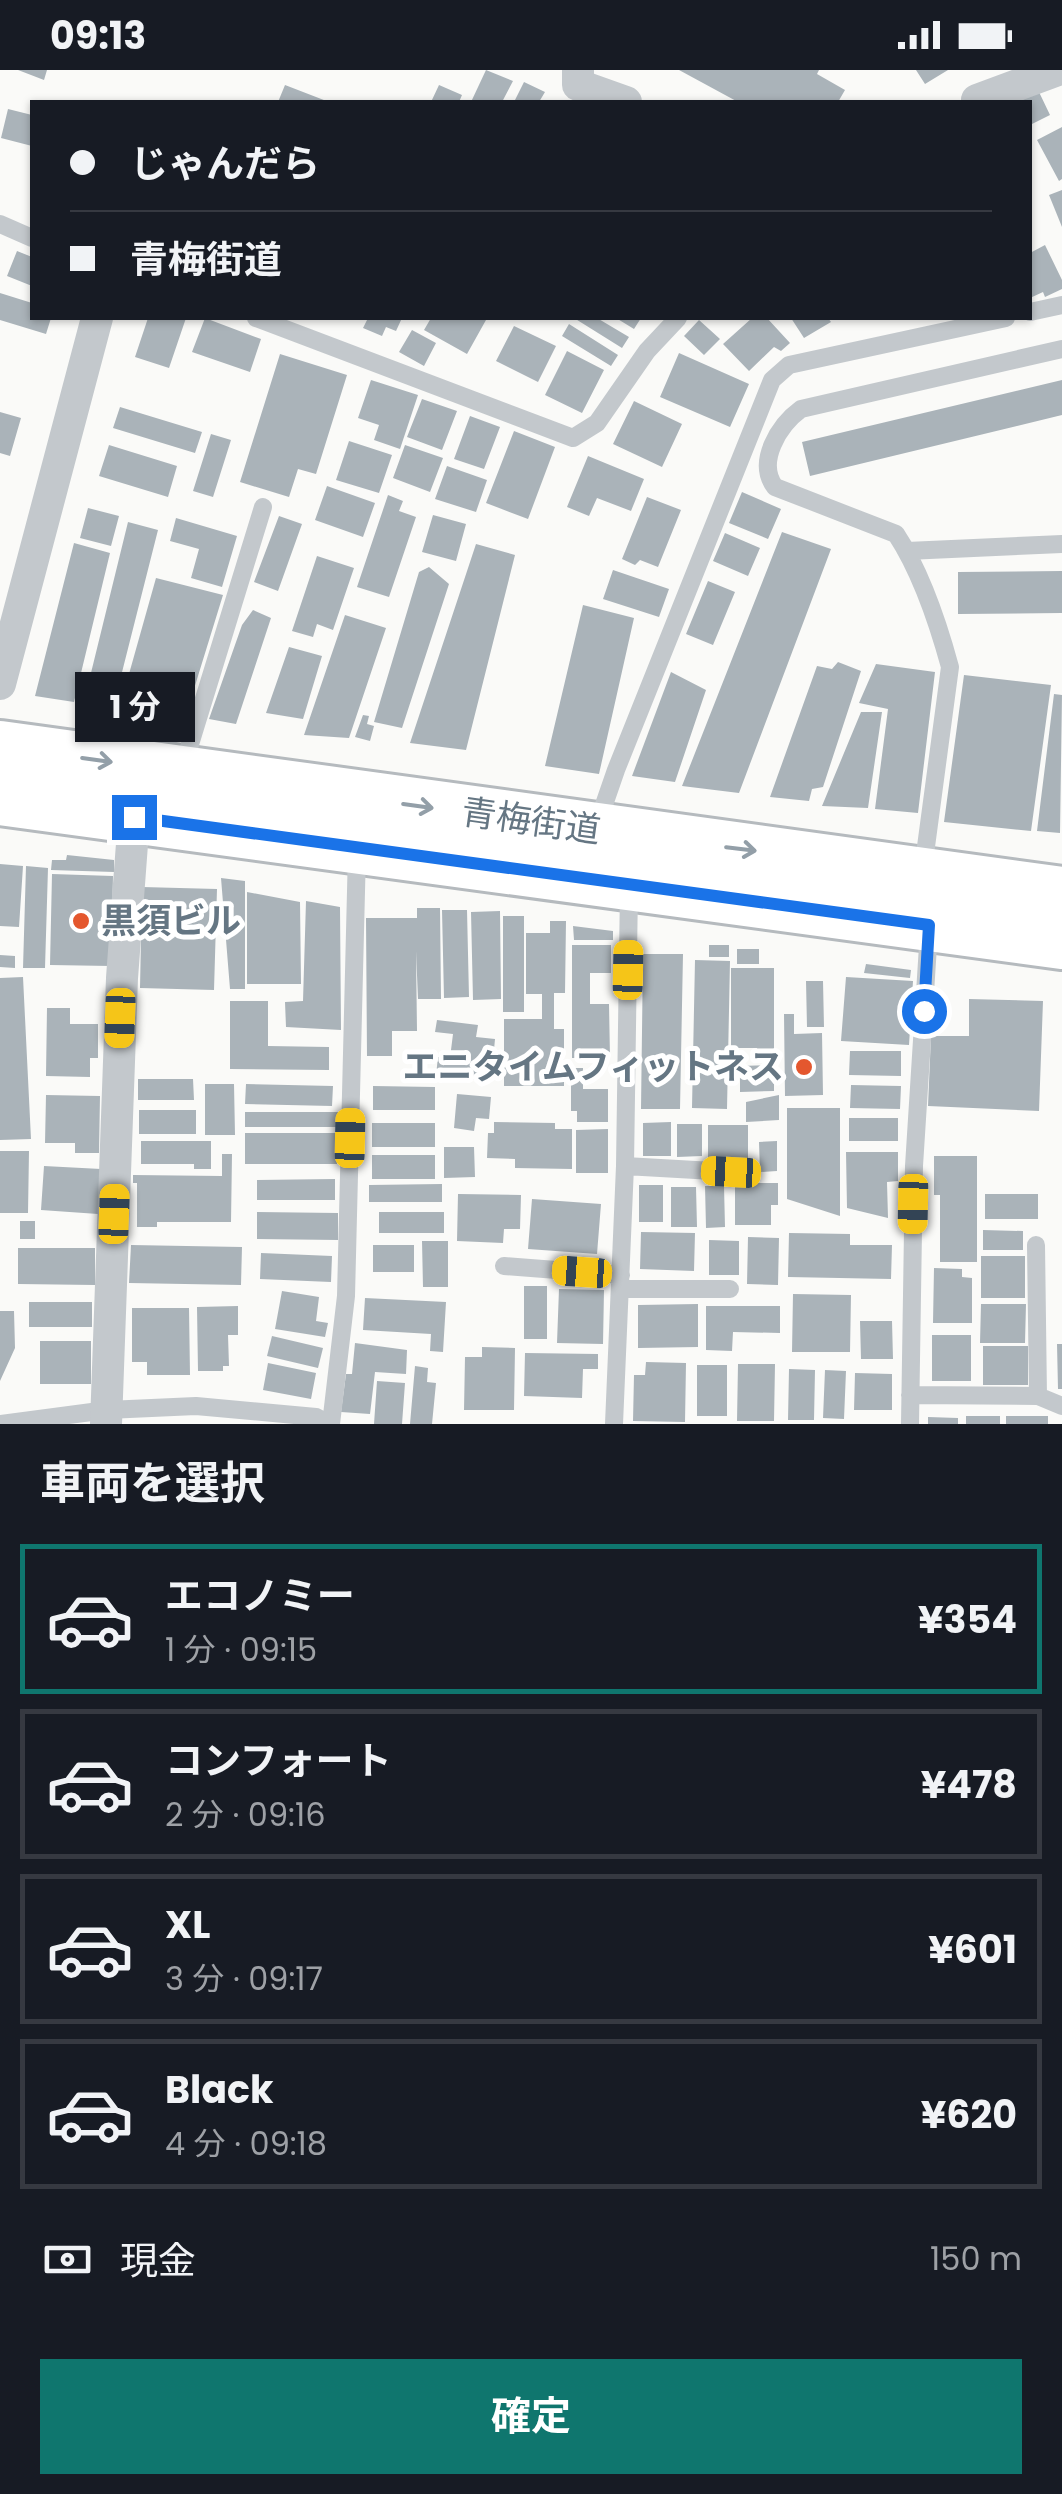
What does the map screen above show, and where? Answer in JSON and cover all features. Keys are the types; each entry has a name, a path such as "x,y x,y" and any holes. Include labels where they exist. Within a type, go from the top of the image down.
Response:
{"main road":[{"name":"青梅街道","path":"0,747 1062,892"},
{"name":"青梅街道","path":"0,799 1062,943"}],"street":[{"path":"578,70 578,85 620,100"},
{"path":"977,100 1058,70"},
{"path":"0,684 96,320"},
{"path":"107,1417 122,978 134,817"}],"lane":[{"path":"0,224 30,237"},
{"path":"1032,312 1062,305"},
{"path":"261,320 573,438 597,423 647,351 676,320"},
{"path":"595,830 772,380 790,365 997,320"},
{"path":"922,873 950,667 944,644 907,551 896,534 775,488 767,477 766,462 784,421 801,408 1062,349"},
{"path":"181,772 262,506"},
{"path":"907,551 1062,544"},
{"path":"0,1424 196,1406 316,1417 330,1424 346,1296 358,846"},
{"path":"614,1424 625,1166 630,883"},
{"path":"910,1424 914,1166 929,925"},
{"path":"625,1166 731,1172"},
{"path":"1036,1244 1038,1396"},
{"path":"504,1266 621,1282 730,1288"},
{"path":"910,1395 1038,1396 1062,1406"}],"building":[{"path":"18,70 47,70 44,80"},
{"path":"486,70 513,81 503,100 472,100"},
{"path":"679,70 819,70 817,74 845,90 839,100 734,100"},
{"path":"916,70 948,70 925,84"},
{"path":"524,82 545,92 540,100 515,100"},
{"path":"285,85 324,100 279,100"},
{"path":"439,85 462,95 460,100 432,100"},
{"path":"1039,92 1050,115 1032,124 1032,100 1021,100"},
{"path":"8,109 30,114 30,145 1,138"},
{"path":"1062,127 1062,179 1059,181 1037,140"},
{"path":"1062,190 1062,227 1049,195"},
{"path":"1045,245 1062,280 1062,289 1045,297 1043,292 1032,297 1032,252"},
{"path":"17,251 30,256 30,285 7,276"},
{"path":"0,293 30,302 30,320 50,320 46,334 0,320"},
{"path":"147,320 185,320 169,368 135,357"},
{"path":"204,320 261,339 250,372 192,352"},
{"path":"367,320 401,320 396,331 386,327 382,336 363,328"},
{"path":"430,320 486,320 467,354 424,330"},
{"path":"577,320 600,320 629,337 622,348"},
{"path":"619,320 640,320 634,329"},
{"path":"699,320 720,339 704,355 684,336"},
{"path":"750,320 769,320 790,343 781,351 774,347 749,371 723,344"},
{"path":"792,320 831,322 804,338"},
{"path":"569,324 618,355 611,366 562,336"},
{"path":"514,326 556,346 538,382 496,361"},
{"path":"412,330 436,343 424,366 399,352"},
{"path":"567,351 604,370 582,413 545,395"},
{"path":"679,353 749,384 730,427 660,397"},
{"path":"280,354 347,375 316,474 298,469 289,497 240,482"},
{"path":"371,380 418,395 400,449 374,440 379,425 358,418"},
{"path":"1062,380 1062,415 810,476 802,442"},
{"path":"422,399 457,411 442,450 407,437"},
{"path":"634,401 682,424 662,467 613,444"},
{"path":"120,407 202,432 195,453 113,428"},
{"path":"0,412 21,418 10,456 0,453"},
{"path":"470,416 500,427 484,469 454,459"},
{"path":"514,431 555,447 528,519 486,503"},
{"path":"211,434 231,440 213,497 193,491"},
{"path":"349,441 392,455 379,493 336,480"},
{"path":"109,445 177,466 168,497 99,476"},
{"path":"405,445 443,458 430,492 393,478"},
{"path":"588,456 644,479 631,511 597,498 589,516 567,507"},
{"path":"447,466 487,480 476,512 435,499"},
{"path":"327,486 375,503 363,537 315,520"},
{"path":"742,492 781,509 768,539 729,523"},
{"path":"388,495 403,501 399,511 416,517 389,597 357,587"},
{"path":"647,497 681,510 658,567 640,560 635,565 622,559"},
{"path":"88,508 119,516 111,546 80,538"},
{"path":"433,515 466,524 456,561 422,552"},
{"path":"279,516 302,524 278,591 254,582"},
{"path":"176,518 237,536 222,587 191,578 199,549 170,541"},
{"path":"128,522 158,530 118,688 89,681"},
{"path":"782,532 831,549 739,793 682,786"},
{"path":"725,533 760,548 748,576 713,561"},
{"path":"74,543 110,553 74,702 35,696"},
{"path":"476,544 515,555 466,750 410,743"},
{"path":"317,556 354,568 333,630 317,624 313,637 292,631"},
{"path":"429,567 449,584 402,728 374,722 419,572"},
{"path":"613,570 669,589 659,617 603,599"},
{"path":"1062,571 1062,613 958,614 958,572"},
{"path":"156,578 223,595 185,718 120,706"},
{"path":"708,581 735,592 713,645 686,634"},
{"path":"583,605 634,618 599,774 545,766"},
{"path":"253,610 271,618 236,724 209,719 242,625"},
{"path":"345,615 386,628 349,738 304,735"},
{"path":"289,647 322,656 303,719 266,713"},
{"path":"838,662 861,671 823,787 812,789 809,801 770,797 817,666 832,669"},
{"path":"876,664 935,672 918,813 875,809 888,709 859,703"},
{"path":"671,672 706,690 675,782 632,776"},
{"path":"964,675 1051,685 1031,831 944,822"},
{"path":"1054,694 1062,695 1060,833 1037,831"},
{"path":"861,712 882,712 868,808 822,806"},
{"path":"363,715 369,716 367,724 374,726 370,741 355,737"},
{"path":"67,855 114,860 114,872 51,870 52,860 66,860"},
{"path":"0,864 23,866 19,927 0,926"},
{"path":"26,866 48,868 45,968 23,968"},
{"name":"黒須ビル","path":"52,874 113,876 111,966 50,965"},
{"path":"221,878 245,881 245,989 230,989"},
{"path":"142,887 217,889 214,990 140,988"},
{"path":"247,892 300,902 301,984 247,984"},
{"path":"306,901 340,907 341,1030 286,1027 285,1002 303,1001"},
{"path":"417,908 440,908 441,999 418,999 416,951 417,1031 392,1031 392,1056 367,1056 366,918 417,918"},
{"path":"442,910 467,910 469,997 444,998"},
{"path":"500,911 501,999 473,1000 471,912"},
{"path":"503,916 524,916 524,1012 503,1012"},
{"path":"550,921 566,921 565,993 554,993 554,1029 564,1029 564,1086 504,1086 504,1019 542,1019 542,994 526,994 526,933 550,933"},
{"path":"573,926 613,931 613,940 574,940"},
{"path":"572,945 611,945 611,973 590,973 590,1004 609,1004 610,1058 572,1058"},
{"path":"709,945 729,945 729,957 709,957"},
{"path":"737,949 759,949 759,964 737,964"},
{"path":"643,954 683,954 680,1109 641,1109"},
{"path":"0,955 15,956 15,968 0,967"},
{"path":"695,960 730,961 727,1109 692,1108"},
{"path":"866,964 911,970 910,978 864,973"},
{"path":"731,968 774,968 774,1061 760,1062 757,1048 731,1048"},
{"path":"23,977 31,1139 0,1140 0,978"},
{"path":"846,977 913,981 909,1045 841,1041"},
{"path":"806,981 823,981 824,1027 807,1027"},
{"path":"969,999 1043,1001 1039,1111 928,1106 931,1036 969,1036"},
{"path":"230,1001 268,1001 268,1046 329,1047 329,1070 230,1069"},
{"path":"47,1008 70,1008 70,1024 98,1024 98,1058 90,1058 90,1077 46,1076"},
{"path":"784,1014 794,1014 794,1034 822,1033 823,1095 785,1096"},
{"path":"437,1020 478,1025 476,1037 495,1039 491,1082 436,1075 438,1057 450,1058 453,1034 435,1032"},
{"path":"850,1051 901,1051 901,1076 849,1075"},
{"path":"774,1065 774,1091 740,1092 740,1066"},
{"path":"571,1068 583,1068 583,1089 608,1089 608,1122 577,1122 577,1111 571,1111"},
{"path":"138,1079 193,1079 194,1100 138,1100"},
{"path":"205,1084 234,1084 235,1135 205,1135"},
{"path":"246,1084 333,1086 332,1106 245,1104"},
{"path":"851,1085 901,1086 900,1109 850,1108"},
{"path":"373,1086 435,1087 435,1110 373,1110"},
{"path":"457,1094 491,1097 489,1119 476,1118 474,1131 454,1128"},
{"path":"46,1095 100,1096 99,1153 75,1153 75,1143 45,1143"},
{"path":"779,1095 779,1120 746,1122 746,1102"},
{"path":"787,1108 840,1108 840,1216 787,1199"},
{"path":"139,1110 196,1110 196,1134 139,1134"},
{"path":"245,1112 338,1112 338,1127 245,1127"},
{"path":"849,1118 898,1118 898,1141 849,1141"},
{"path":"494,1122 555,1123 555,1129 572,1129 572,1169 515,1168 515,1159 487,1158 488,1133 494,1133"},
{"path":"671,1122 671,1156 643,1156 643,1123"},
{"path":"372,1123 435,1123 435,1147 372,1147"},
{"path":"677,1124 702,1124 702,1156 677,1157"},
{"path":"708,1125 748,1125 748,1161 708,1162"},
{"path":"608,1129 608,1173 576,1173 576,1130"},
{"path":"245,1133 337,1133 337,1164 245,1164"},
{"path":"141,1141 211,1141 211,1169 194,1169 194,1164 141,1164"},
{"path":"777,1141 777,1171 760,1172 759,1142"},
{"path":"444,1147 474,1147 475,1177 444,1178"},
{"path":"0,1151 29,1151 28,1213 0,1213"},
{"path":"846,1152 898,1152 898,1181 887,1182 888,1218 847,1208"},
{"path":"222,1154 232,1154 231,1222 157,1222 157,1227 137,1227 137,1183 133,1183 133,1175 222,1176"},
{"path":"372,1155 435,1155 435,1179 372,1179"},
{"path":"934,1156 977,1156 977,1262 940,1262 940,1195 934,1195"},
{"path":"44,1166 101,1169 98,1214 41,1210"},
{"path":"335,1179 335,1200 257,1200 257,1180"},
{"path":"735,1183 778,1183 778,1205 771,1205 771,1225 735,1225"},
{"path":"442,1184 442,1202 369,1202 369,1185"},
{"path":"639,1185 663,1185 663,1222 639,1222"},
{"path":"705,1186 724,1186 725,1227 706,1228"},
{"path":"671,1187 696,1187 697,1227 671,1227"},
{"path":"458,1194 521,1195 520,1229 504,1229 503,1243 457,1241"},
{"path":"985,1194 1038,1194 1038,1219 985,1219"},
{"path":"532,1199 601,1204 597,1254 528,1249"},
{"path":"257,1212 338,1213 338,1240 257,1239"},
{"path":"379,1212 444,1212 444,1233 379,1233"},
{"path":"20,1221 35,1221 35,1239 20,1239"},
{"path":"983,1230 1023,1231 1023,1250 983,1250"},
{"path":"641,1232 695,1233 694,1271 640,1269"},
{"path":"789,1233 850,1234 850,1245 892,1245 891,1279 788,1277"},
{"path":"748,1237 779,1238 778,1285 747,1284"},
{"path":"709,1240 739,1241 739,1275 709,1275"},
{"path":"422,1241 448,1241 448,1287 423,1287"},
{"path":"131,1245 242,1247 241,1285 129,1283"},
{"path":"373,1245 414,1245 414,1272 373,1272"},
{"path":"18,1248 95,1248 95,1285 18,1284"},
{"path":"261,1253 332,1256 331,1282 260,1279"},
{"path":"981,1256 1025,1256 1025,1298 981,1298"},
{"path":"934,1268 962,1269 962,1277 972,1278 972,1323 933,1323"},
{"path":"524,1286 547,1286 547,1339 524,1339"},
{"path":"559,1289 604,1290 603,1344 557,1343"},
{"path":"282,1291 319,1297 316,1321 328,1323 325,1337 275,1329"},
{"path":"793,1294 851,1295 850,1352 792,1352"},
{"path":"365,1298 446,1302 443,1352 430,1351 431,1334 363,1330"},
{"path":"29,1302 92,1302 92,1327 29,1327"},
{"path":"698,1304 698,1347 638,1348 638,1305"},
{"path":"981,1304 1026,1304 1025,1343 980,1343"},
{"path":"238,1306 238,1335 228,1335 229,1366 223,1366 223,1371 198,1371 197,1307"},
{"path":"706,1306 780,1306 780,1333 733,1332 732,1351 706,1350"},
{"path":"132,1308 189,1308 190,1375 147,1375 147,1362 132,1362"},
{"path":"0,1311 14,1311 15,1348 0,1381"},
{"path":"860,1321 892,1321 893,1359 861,1359"},
{"path":"932,1335 971,1335 971,1381 932,1381"},
{"path":"272,1336 323,1348 318,1368 267,1356"},
{"path":"40,1341 91,1341 91,1384 40,1384"},
{"path":"355,1343 407,1350 406,1374 375,1372 370,1414 341,1412 346,1374 352,1374"},
{"path":"1057,1344 1062,1344 1062,1389 1058,1389"},
{"path":"983,1346 1028,1346 1028,1385 983,1385"},
{"path":"482,1347 515,1348 514,1410 464,1410 465,1357 482,1357"},
{"path":"525,1353 598,1354 598,1369 583,1369 582,1398 524,1396"},
{"path":"646,1362 686,1363 685,1422 633,1421 634,1375 645,1375"},
{"path":"268,1363 316,1373 311,1399 263,1390"},
{"path":"738,1364 775,1364 774,1421 737,1421"},
{"path":"697,1365 727,1365 727,1416 697,1416"},
{"path":"415,1366 428,1368 427,1382 436,1383 432,1424 410,1424"},
{"path":"789,1369 815,1370 814,1420 788,1420"},
{"path":"825,1370 846,1371 844,1419 823,1418"},
{"path":"855,1373 892,1374 892,1410 854,1410"},
{"path":"377,1381 405,1383 402,1424 374,1424"},
{"path":"966,1416 1000,1416 1000,1424 966,1424"},
{"path":"1006,1416 1048,1416 1048,1424 1006,1424"},
{"path":"928,1417 958,1418 958,1424 928,1424"}],"place":[{"name":"黒須ビル","path":"81,921"},
{"name":"エニタイムフィットネス","path":"804,1067"}],"route":[{"path":"134,817 929,925 924,1011"}]}
